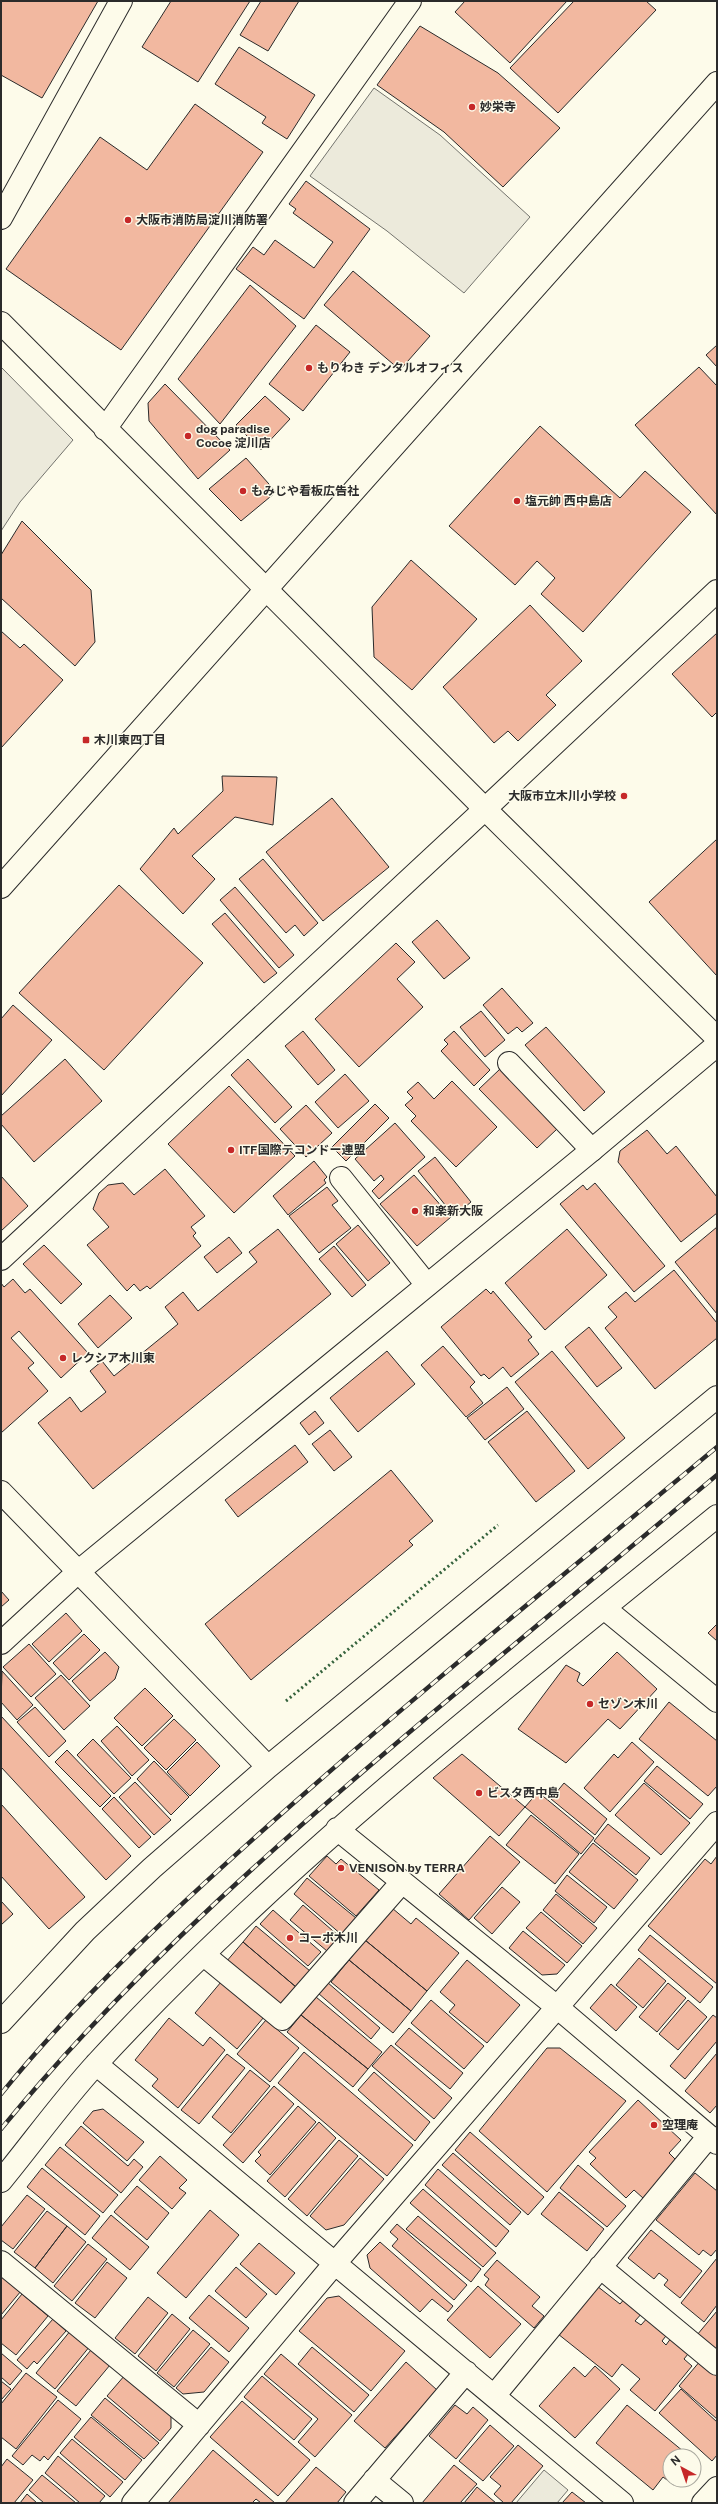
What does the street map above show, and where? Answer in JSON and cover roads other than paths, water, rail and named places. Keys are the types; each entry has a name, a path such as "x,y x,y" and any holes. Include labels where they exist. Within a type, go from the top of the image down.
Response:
{"street":[{"path":"1,218 122,1"},
{"path":"105,429 410,1"},
{"path":"1,887 717,83"},
{"path":"1,323 485,809 717,1038"},
{"path":"1,1259 717,591"},
{"path":"1,1643 79,1571 592,1150 717,1044"},
{"path":"509,1063 592,1150"},
{"path":"341,1178 427,1285"},
{"path":"1,2022 85,1931 152,1868 268,1767 717,1397"},
{"path":"1,1492 268,1767"},
{"path":"1,2181 96,2064 204,1955 338,1829 717,1516"},
{"path":"604,1608 717,1701"},
{"path":"133,2503 336,2262 717,1823"},
{"path":"338,1829 557,2007 713,2140 600,2267 494,2396"},
{"path":"204,1955 282,2019 402,1882"},
{"path":"96,2064 336,2262 622,2503"},
{"path":"1,2262 199,2425"},
{"path":"600,2267 717,2364"},
{"path":"355,2503 466,2372"},
{"path":"374,2480 402,2503"},
{"path":"703,2503 717,2488"}],"railway":[{"path":"1,2094 66,2020 134,1949 242,1849 441,1676 717,1447"},
{"path":"1,2129 52,2069 106,2011 161,1955 275,1848 394,1745 717,1475"}],"place":[{"name":"妙栄寺","path":"472,107"},
{"name":"大阪市消防局淀川消防署","path":"128,220"},
{"name":"もりわき デンタルオフィス","path":"309,368"},
{"name":"dog paradise Cocoe 淀川店","path":"188,436"},
{"name":"もみじや看板広告社","path":"243,491"},
{"name":"塩元帥 西中島店","path":"517,501"},
{"name":"木川東四丁目","path":"86,740"},
{"name":"大阪市立木川小学校","path":"624,796"},
{"name":"ITF国際テコンドー連盟","path":"231,1150"},
{"name":"和楽新大阪","path":"415,1211"},
{"name":"レクシア木川東","path":"63,1358"},
{"name":"セゾン木川","path":"590,1704"},
{"name":"ビスタ西中島","path":"479,1793"},
{"name":"VENISON by TERRA","path":"341,1868"},
{"name":"コーポ木川","path":"290,1938"},
{"name":"空理庵","path":"654,2125"}]}
